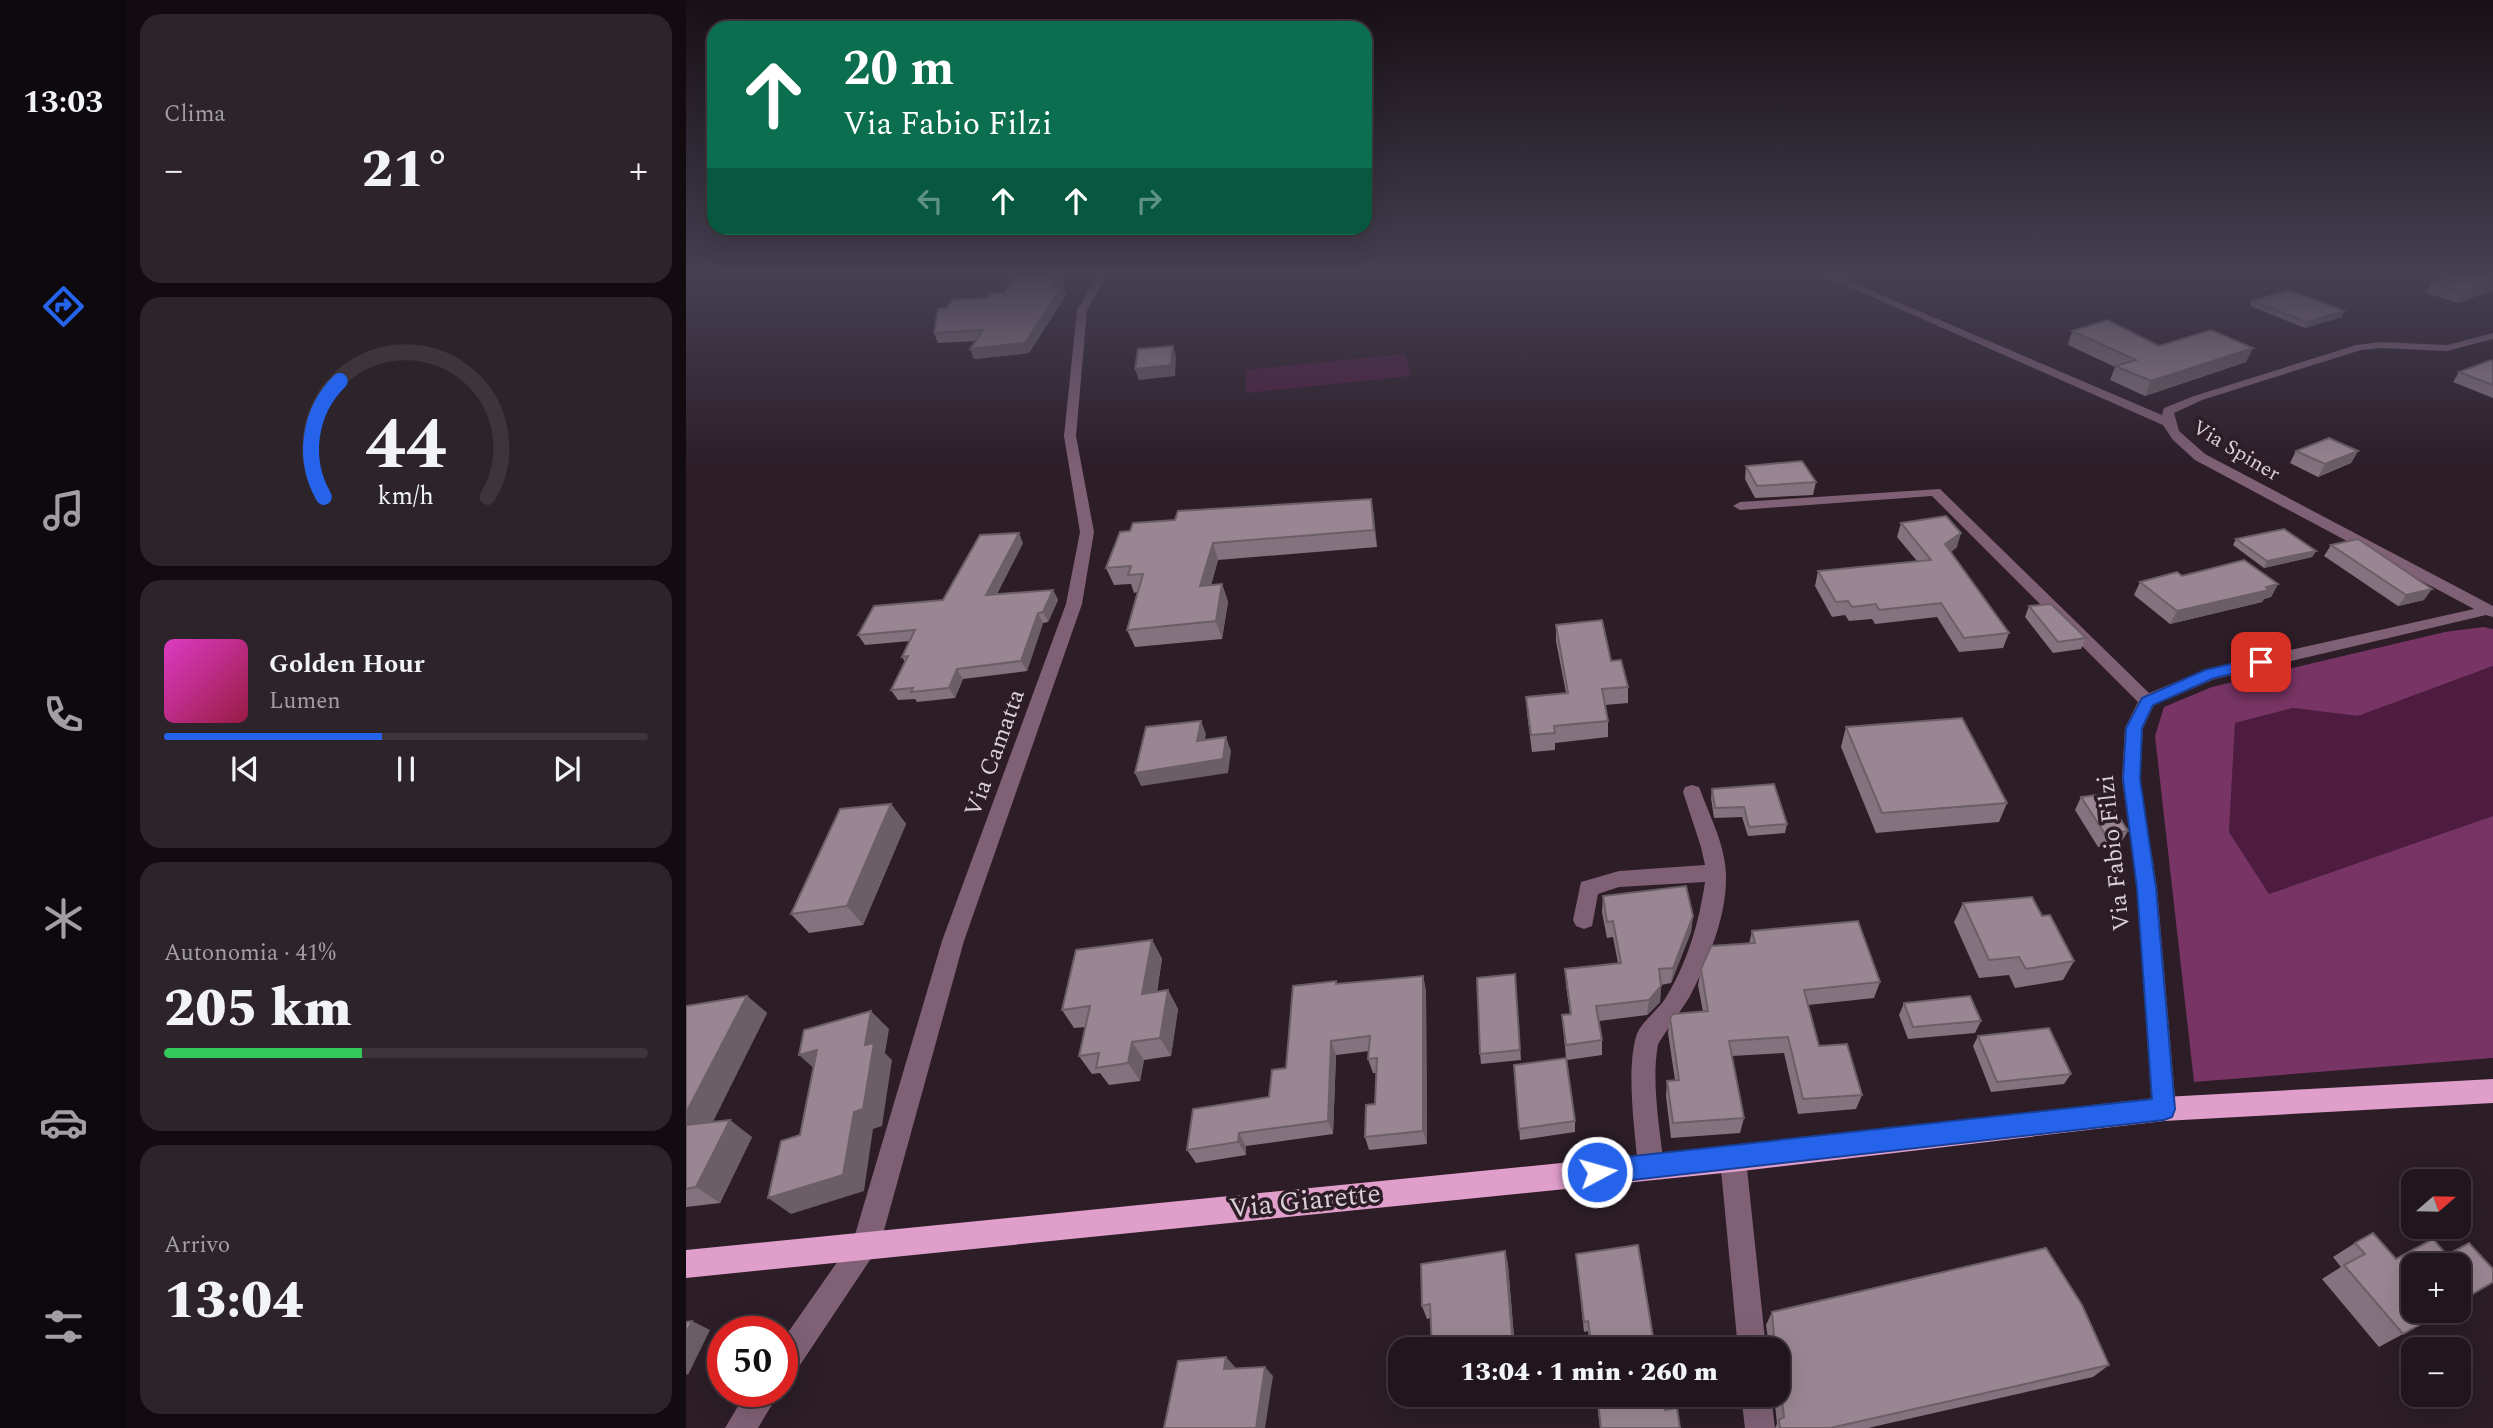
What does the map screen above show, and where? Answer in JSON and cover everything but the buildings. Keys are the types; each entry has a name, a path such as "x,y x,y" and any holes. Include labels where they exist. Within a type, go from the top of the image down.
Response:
{"main road":[{"path":"1733,1159 2164,1109 2493,1091"},
{"name":"Via Giarette","path":"686,1264 1733,1159"}],"street":[{"name":"Via Camatta","path":"798,1344 866,1245 953,942 1074,604 1087,532 1070,436 1079,340"},
{"path":"1977,340 2167,422"},
{"name":"Via Spiner","path":"2479,340 2447,348 2380,345 2360,347 2198,398 2168,411 2167,422 2175,437 2200,457 2491,611"},
{"path":"1740,506 1935,492 2147,701 2210,674 2491,611"},
{"name":"Via Fabio Filzi","path":"2147,701 2134,728 2132,779 2147,888 2164,1109"},
{"path":"1651,1167 1644,1099 1647,1038 1665,1019 1695,957 1712,900 1715,863 1692,792"},
{"path":"1584,920 1588,888 1619,879 1714,873"},
{"path":"1733,1159 1751,1337"},
{"path":"740,1428 754,1407"},
{"path":"1757,1407 1760,1428"}],"shaded area":[{"path":"1405,354 1411,376 1246,393 1246,370"},
{"path":"2483,627 2493,629 2493,666 2358,716 2293,708 2235,723 2229,832 2269,894 2493,816 2493,1058 2194,1082 2155,736 2164,707 2212,687 2445,632"},
{"path":"2493,666 2493,816 2269,894 2229,832 2235,723 2293,708 2358,716"}],"route":[{"path":"1597,1172 2164,1109 2147,888 2132,779 2134,728 2147,701 2210,674 2261,662"}]}
